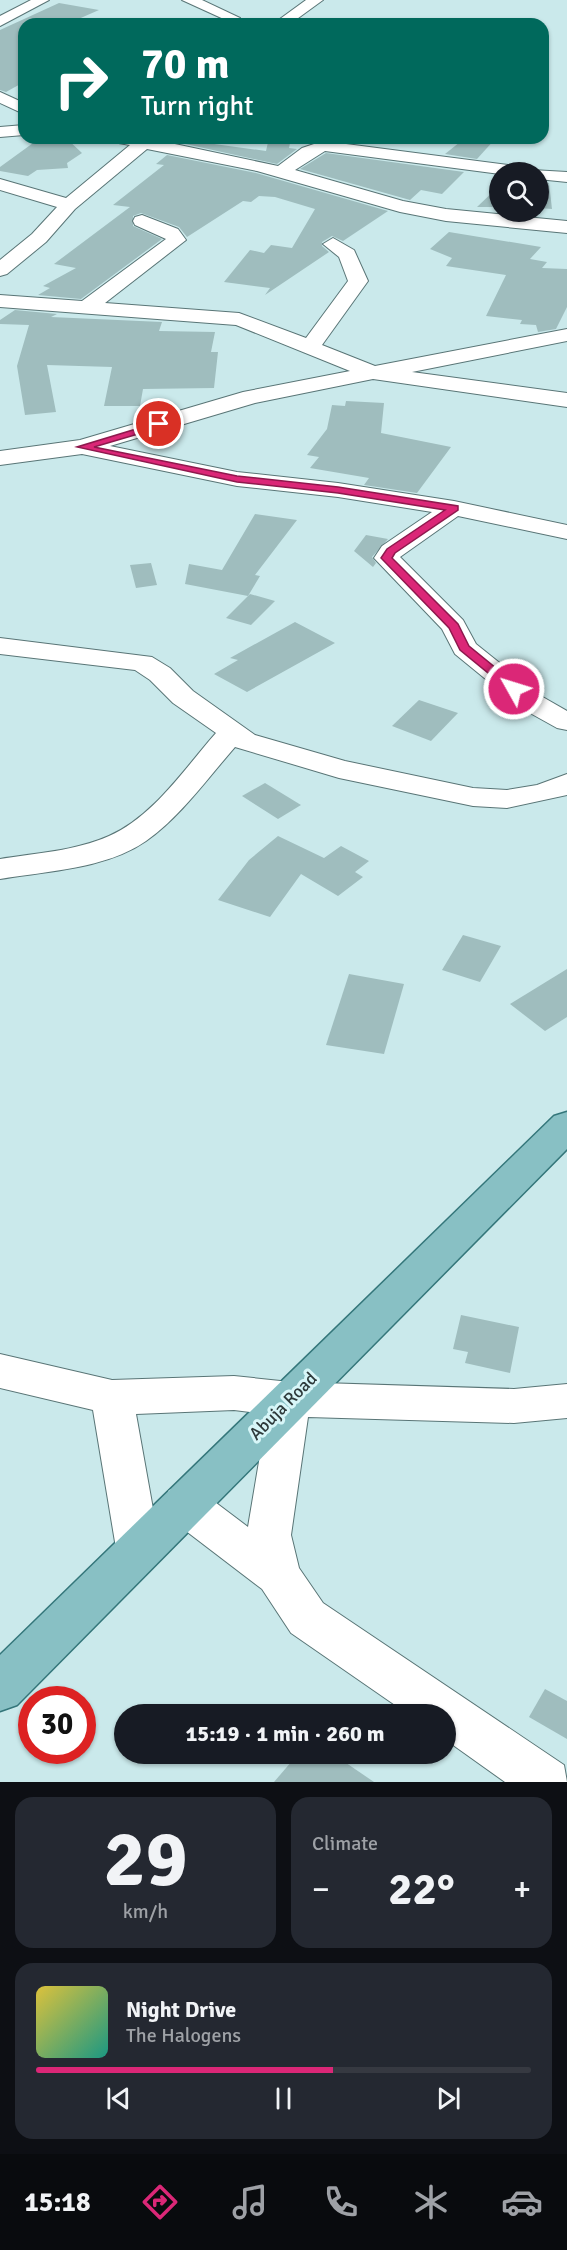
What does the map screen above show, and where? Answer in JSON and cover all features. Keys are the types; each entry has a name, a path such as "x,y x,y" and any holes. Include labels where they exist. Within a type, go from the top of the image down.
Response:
{"main road":[{"name":"Abuja Road","path":"0,1688 138,1548 567,1126"}],"street":[{"path":"0,24 42,0"},
{"path":"189,0 233,18"},
{"path":"289,18 316,0"},
{"path":"0,24 18,28"},
{"path":"0,97 18,92"},
{"path":"0,97 18,106"},
{"path":"0,132 18,130"},
{"path":"0,270 39,238 69,205 143,144"},
{"path":"160,144 281,172 400,207 446,215 567,227"},
{"path":"281,172 308,152 323,146 489,167"},
{"path":"549,175 567,177"},
{"path":"0,184 69,205"},
{"path":"87,308 177,240 171,233 142,221"},
{"path":"310,347 358,281 347,254 333,244"},
{"path":"0,301 239,319 373,373 567,400"},
{"path":"0,458 82,447 250,397 567,335"},
{"path":"82,447 237,479 338,490 454,508 567,532"},
{"path":"454,508 391,551 387,558 454,626 464,648 531,702 567,722"},
{"path":"0,646 142,663 245,741 339,769 473,797 507,799 557,789 567,783"},
{"path":"0,869 74,855 122,842 160,813 232,732"},
{"path":"0,1371 112,1397 234,1393 290,1399 514,1406 567,1401"},
{"path":"112,1397 138,1548"},
{"path":"278,1575 269,1535 290,1399"},
{"path":"184,1504 278,1575 307,1618 547,1782"}],"building":[{"path":"59,3 99,10 81,18 26,18"},
{"path":"18,22 18,85 6,92 0,90 0,30"},
{"path":"32,144 72,144 82,153 67,163 68,168 37,170 28,176 0,171 0,167"},
{"path":"186,144 214,144 266,151 268,144 290,144 289,148 297,149 277,164"},
{"path":"458,144 491,144 477,159 445,154"},
{"path":"326,153 464,172 442,194 421,190 410,200 300,169"},
{"path":"167,155 256,173 388,211 343,241 332,236 322,242 322,246 329,252 265,295 270,288 224,282 250,250 264,253 271,245 292,248 315,209 275,197 259,196 251,202 243,201 187,237 179,227 141,213 133,216 133,226 162,239 81,299 38,295 50,288 43,286 76,268 54,264 130,207 113,205 164,165 156,164"},
{"path":"549,183 552,209 549,209"},
{"path":"489,196 489,207 477,207"},
{"path":"449,232 541,247 530,259 547,262 542,268 567,269 567,307 556,329 538,332 536,325 520,324 522,320 486,316 506,275 446,266 452,258 430,249"},
{"path":"15,310 57,314 51,317 162,322 159,331 215,332 211,352 218,352 214,388 143,389 140,406 104,406 112,367 47,365 56,412 25,415 17,366 29,325 0,324 0,320"},
{"path":"346,401 384,403 381,433 451,447 417,493 364,485 369,478 310,468 319,457 307,455 327,429 332,405 345,406"},
{"path":"255,514 297,520 255,575 260,576 248,596 185,584 189,564 222,570"},
{"path":"366,535 388,539 372,557 376,563 373,567 354,551"},
{"path":"151,563 157,585 136,588 130,565"},
{"path":"250,594 275,601 251,625 226,618"},
{"path":"295,622 335,643 247,692 214,674 238,660 230,658"},
{"path":"419,700 458,713 431,741 392,726"},
{"path":"265,783 301,805 278,819 242,796"},
{"path":"278,836 324,858 341,846 369,861 355,872 363,877 338,896 301,874 270,917 218,900 249,860"},
{"path":"463,935 501,946 480,982 442,970"},
{"path":"567,969 567,1017 545,1031 510,1004"},
{"path":"349,974 404,984 384,1054 326,1045"},
{"path":"461,1315 519,1327 510,1373 465,1363 468,1352 453,1349"},
{"path":"545,1689 567,1701 567,1739 529,1717"},
{"path":"289,1764 348,1764 374,1782 274,1782"}],"route":[{"path":"159,424 82,447 237,479 338,490 454,508 391,551 387,558 392,566 454,626 464,648 514,689"}]}
